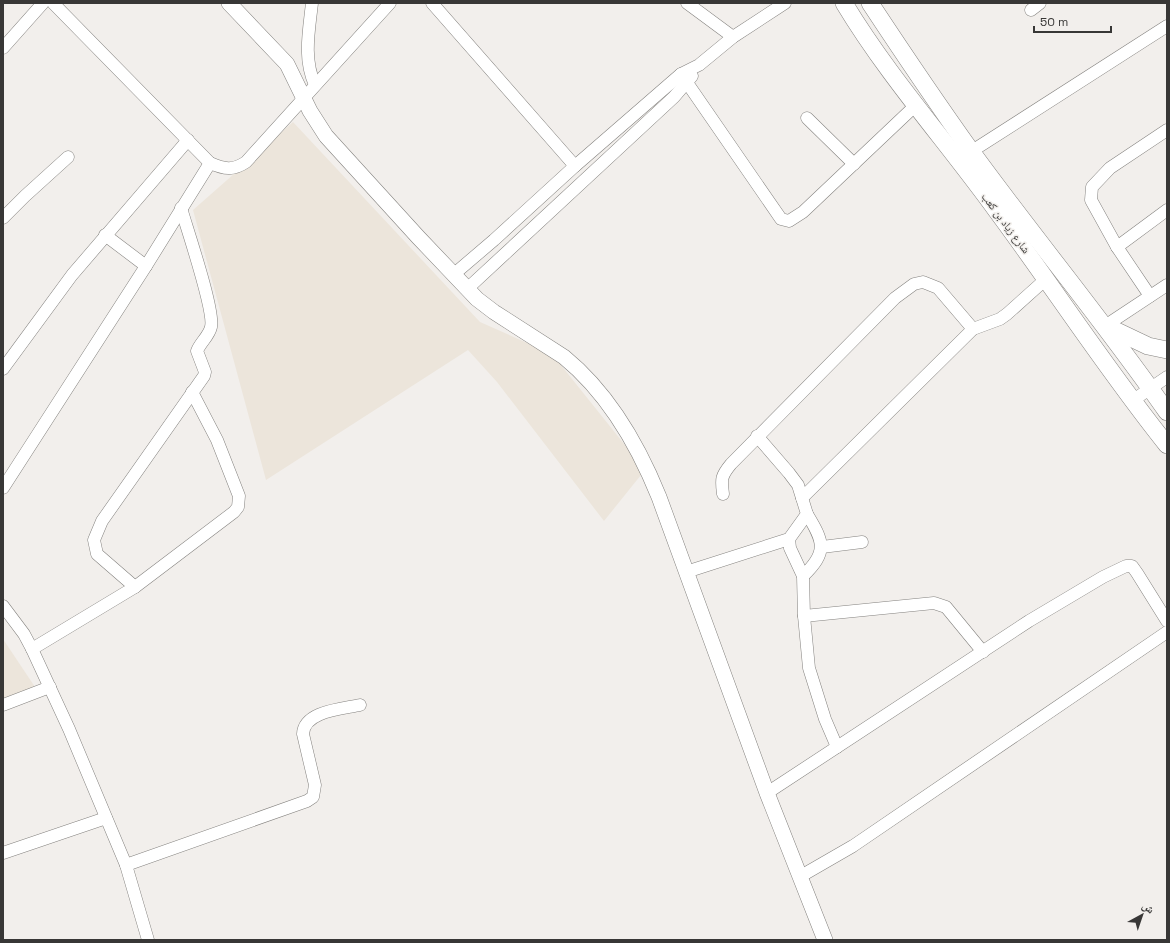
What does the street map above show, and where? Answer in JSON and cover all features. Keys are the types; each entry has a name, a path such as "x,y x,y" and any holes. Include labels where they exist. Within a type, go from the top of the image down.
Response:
{"main road":[{"name":"شارع زياد بن كعب","path":"844,3 872,45 1046,279 1132,401 1167,445"},
{"name":"شارع زياد بن كعب","path":"870,3 899,48 972,151 1105,326 1167,412"},
{"path":"1105,326 1148,346 1167,350"}],"street":[{"path":"3,48 43,3"},
{"path":"53,3 210,163 226,169 234,168 246,162 390,3"},
{"path":"229,3 287,64 304,98 326,136 453,275 494,312 564,357 587,377 600,392 631,438 646,466 659,497 767,793 825,940"},
{"path":"312,3 307,58 309,74 315,85"},
{"path":"432,3 575,166"},
{"path":"687,3 733,37"},
{"path":"467,289 699,65 733,37 785,3"},
{"path":"972,151 1167,26"},
{"path":"453,275 494,240 575,166 685,78"},
{"path":"685,78 781,219 789,221 803,212 916,105"},
{"path":"807,118 854,164"},
{"path":"1150,296 1117,247 1091,200 1092,187 1110,168 1167,130"},
{"path":"3,369 72,275 188,140"},
{"path":"3,218 68,157"},
{"path":"3,488 146,266 210,163"},
{"path":"135,587 97,554 94,540 102,521 204,376 205,372 197,351 210,330 212,321 203,281 181,208"},
{"path":"1117,247 1167,210"},
{"path":"106,236 146,266"},
{"path":"802,498 973,329 1000,319 1046,279"},
{"path":"723,494 721,481 723,474 757,436 895,298 914,284 927,282 938,288 973,329"},
{"path":"1105,326 1167,285"},
{"path":"1132,401 1167,376"},
{"path":"32,649 135,587 234,512 239,504 239,496 217,440 192,392"},
{"path":"757,436 798,485 807,514 818,531 822,547 816,562 803,576"},
{"path":"686,572 789,539 807,514"},
{"path":"789,539 792,553 803,576 804,616 810,668 825,719 837,747"},
{"path":"822,547 862,542"},
{"path":"767,793 1029,622 1103,577 1129,565 1137,573 1167,621"},
{"path":"804,616 934,603 946,607 983,652"},
{"path":"3,606 24,634 50,687 126,865 148,940"},
{"path":"801,876 853,846 1167,632"},
{"path":"3,705 50,687"},
{"path":"126,865 307,801 313,797 315,785 304,734 305,726 317,715 360,705"},
{"path":"3,854 106,818"}],"shaded area":[{"path":"293,122 480,322 552,354 645,470 604,521 497,382 468,350 266,480 193,210"},
{"path":"3,639 39,693 3,708"}]}
